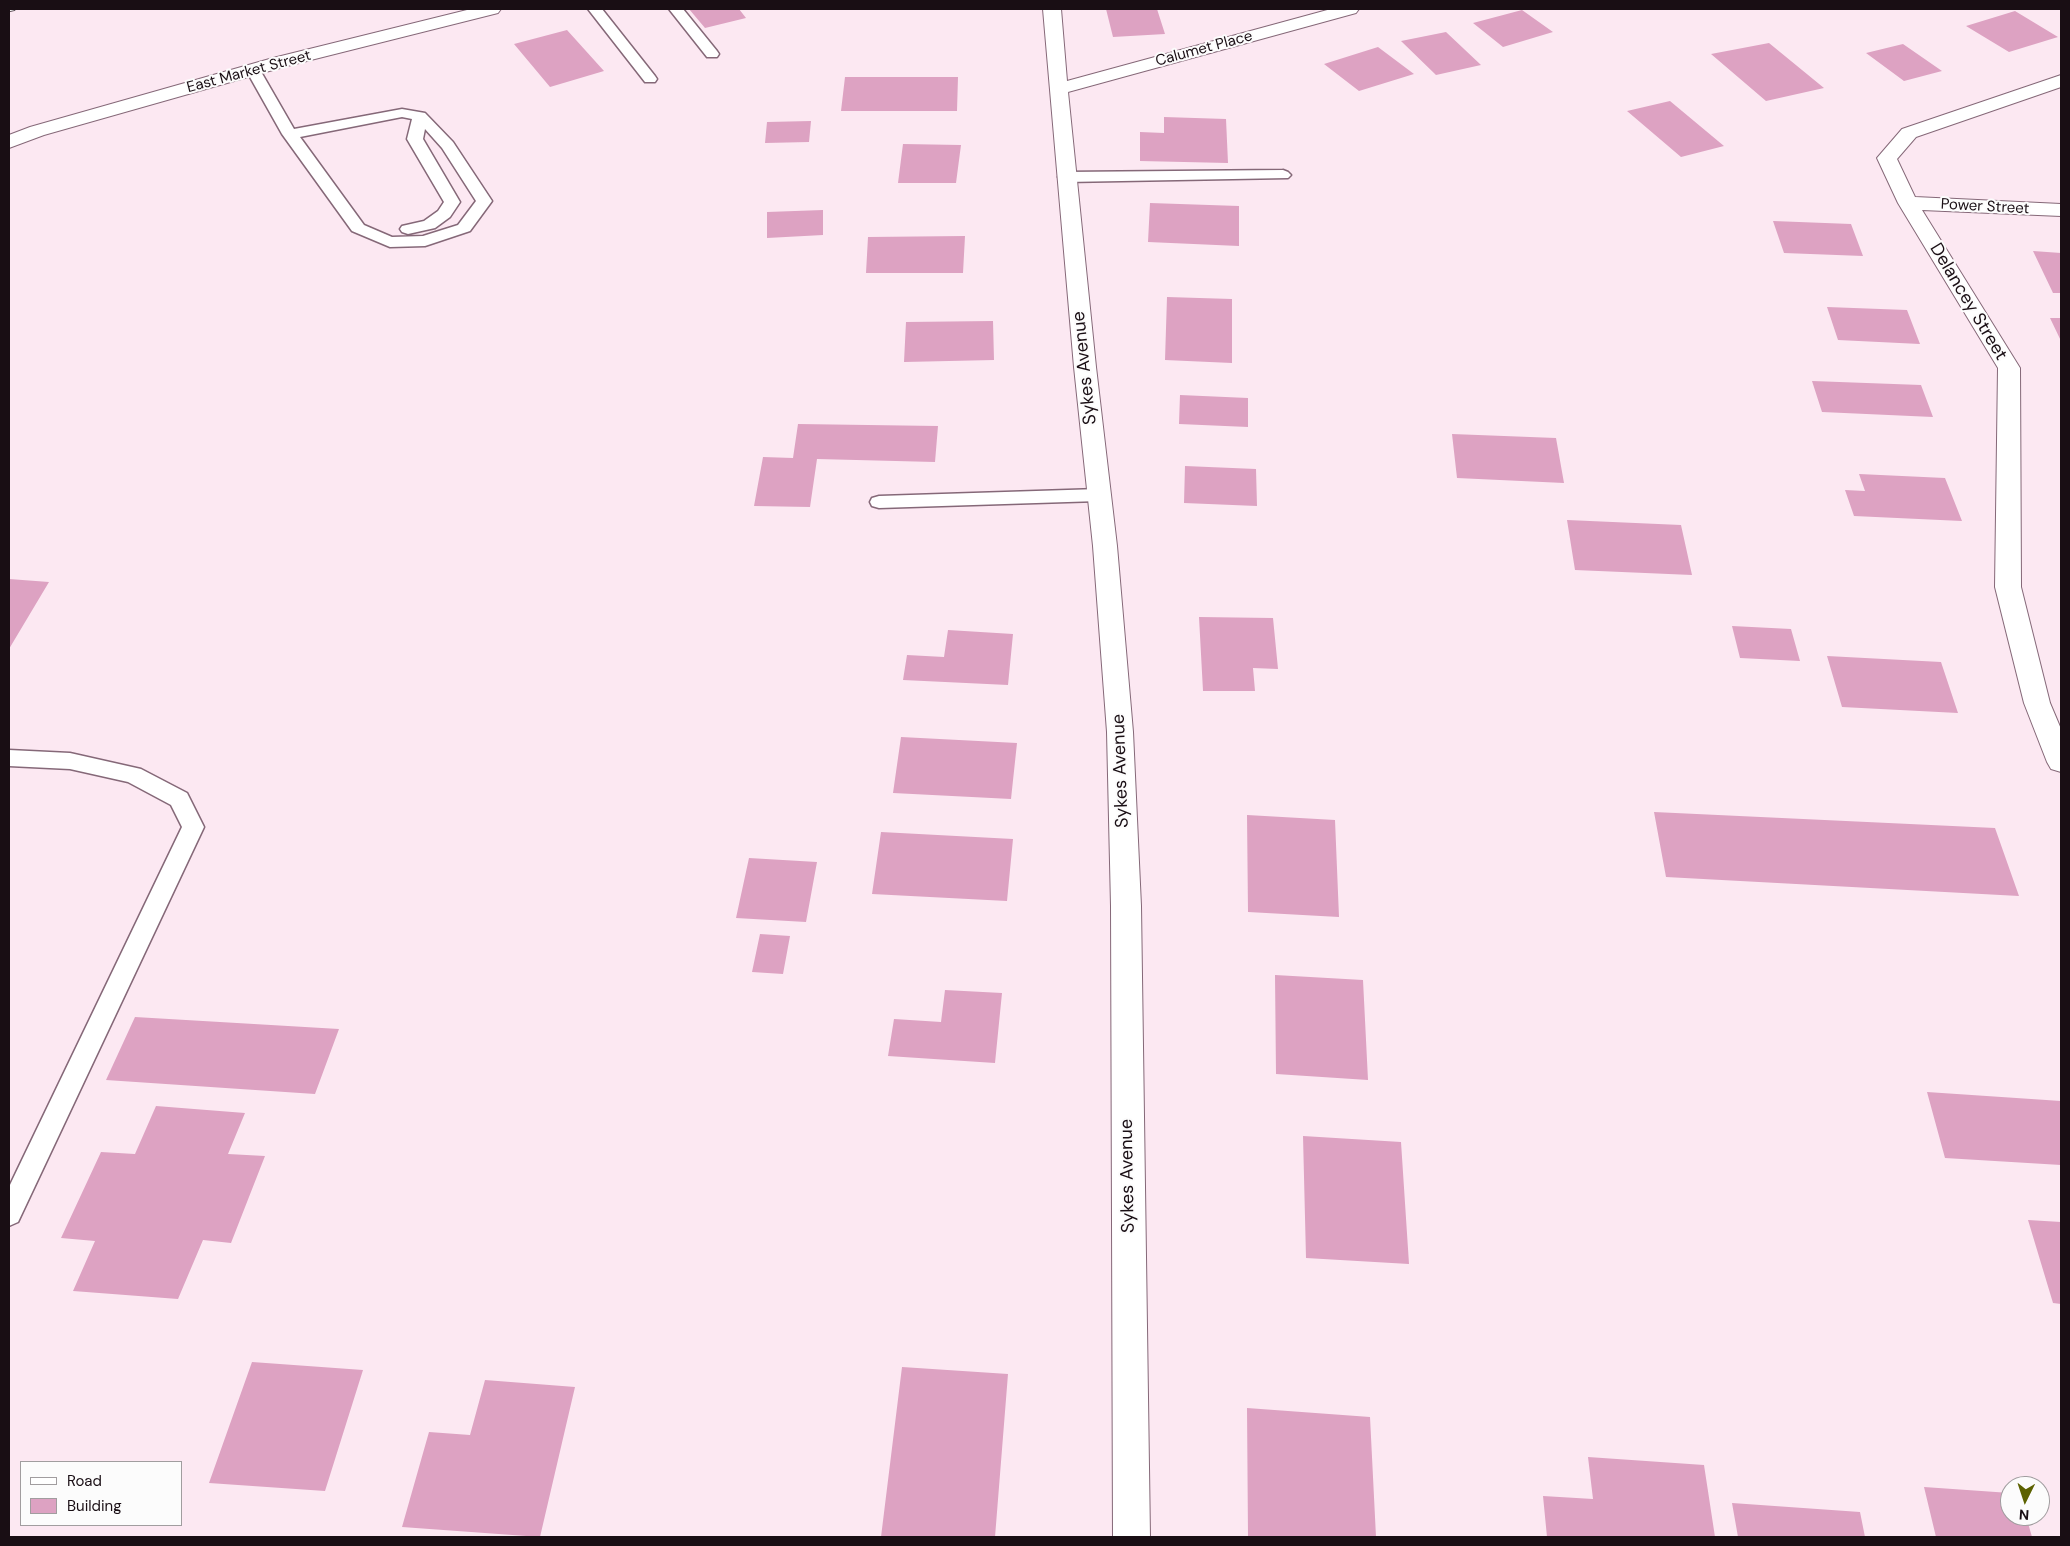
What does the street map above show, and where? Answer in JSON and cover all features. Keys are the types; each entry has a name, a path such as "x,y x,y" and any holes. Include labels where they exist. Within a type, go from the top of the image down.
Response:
{"street":[{"name":"East Market Street","path":"9,142 37,131 254,70 492,9"},
{"name":"Sykes Avenue","path":"1052,9 1066,177 1099,495 1120,732 1126,906 1132,1537"},
{"name":"Calumet Place","path":"1058,89 1350,9"},
{"name":"Delancey Street","path":"2061,81 1909,133 1886,158 1908,203 2009,368 2008,586 2036,703 2061,762"},
{"name":"Power Street","path":"1908,203 2061,210"}],"lane":[{"path":"595,9 650,79"},
{"path":"676,9 712,54"},
{"path":"254,70 290,134 358,228 390,242 424,241 464,228 484,202 448,145 420,116 402,113 290,134"},
{"path":"358,228 396,231 429,226 444,214 452,202 415,140 420,116"},
{"path":"1066,177 1283,175"},
{"path":"879,502 1099,495"},
{"path":"9,758 70,761 132,775 178,799 192,827 9,1214"}],"building":[{"path":"689,9 739,9 746,18 705,28"},
{"path":"1106,9 1157,9 1165,34 1113,37"},
{"path":"1522,10 1553,32 1503,47 1473,23"},
{"path":"2015,11 2058,37 2009,52 1966,26"},
{"path":"567,30 604,71 550,87 514,44"},
{"path":"1446,32 1481,65 1436,75 1401,41"},
{"path":"1769,43 1824,88 1766,101 1711,54"},
{"path":"1903,44 1942,71 1904,81 1866,53"},
{"path":"1378,47 1414,74 1359,91 1324,64"},
{"path":"845,77 958,77 957,111 841,111"},
{"path":"1670,101 1724,146 1681,157 1627,111"},
{"path":"1164,117 1226,119 1228,163 1140,161 1140,132 1164,133"},
{"path":"811,121 809,142 765,143 767,122"},
{"path":"903,144 961,145 956,183 898,183"},
{"path":"1150,203 1239,206 1239,246 1148,242"},
{"path":"823,210 823,235 767,238 767,212"},
{"path":"1773,221 1851,224 1863,256 1784,253"},
{"path":"965,236 963,273 866,273 868,237"},
{"path":"2033,251 2061,253 2061,293 2053,293"},
{"path":"1167,297 1232,299 1232,363 1165,360"},
{"path":"1827,307 1907,310 1920,344 1838,340"},
{"path":"2050,318 2061,318 2061,341"},
{"path":"993,321 994,360 904,362 906,322"},
{"path":"1812,381 1921,385 1933,417 1822,412"},
{"path":"1180,395 1248,398 1248,427 1179,424"},
{"path":"798,424 938,426 935,462 817,459 810,507 754,506 763,457 793,458"},
{"path":"1452,434 1556,438 1564,483 1457,478"},
{"path":"1185,466 1256,469 1257,506 1184,503"},
{"path":"1859,474 1945,478 1962,521 1854,516 1845,490 1865,491"},
{"path":"1567,520 1681,525 1692,575 1575,570"},
{"path":"9,579 49,582 9,649"},
{"path":"1199,617 1273,618 1278,669 1253,668 1255,691 1203,691"},
{"path":"1732,626 1791,629 1800,661 1740,658"},
{"path":"948,630 1013,634 1008,685 903,680 907,655 944,657"},
{"path":"1827,656 1941,662 1958,713 1842,707"},
{"path":"901,737 1017,743 1011,799 893,793"},
{"path":"1654,812 1995,828 2019,896 1666,877"},
{"path":"1247,815 1335,820 1339,917 1248,912"},
{"path":"881,832 1013,839 1007,901 872,894"},
{"path":"749,858 817,862 806,922 736,918"},
{"path":"760,934 790,936 783,974 752,972"},
{"path":"1275,975 1363,980 1368,1080 1276,1074"},
{"path":"945,990 1002,993 995,1063 888,1056 894,1019 941,1022"},
{"path":"135,1017 339,1029 315,1094 106,1080"},
{"path":"1927,1092 2061,1101 2061,1165 1945,1158"},
{"path":"156,1106 245,1113 228,1154 265,1156 231,1243 203,1240 178,1299 73,1291 95,1241 61,1238 101,1152 135,1154"},
{"path":"1303,1136 1401,1142 1409,1264 1306,1258"},
{"path":"2028,1220 2061,1222 2061,1304 2053,1303"},
{"path":"252,1362 363,1370 325,1491 209,1483"},
{"path":"902,1367 1008,1374 995,1537 881,1537"},
{"path":"485,1380 575,1387 540,1537 402,1527 429,1432 470,1435"},
{"path":"1247,1408 1370,1417 1376,1537 1248,1537"},
{"path":"1588,1457 1704,1465 1715,1537 1547,1537 1543,1496 1593,1499"},
{"path":"1924,1487 2000,1492 2000,1526 2029,1526 2032,1537 1936,1537"},
{"path":"1732,1503 1860,1512 1865,1537 1738,1537"}],"railway":[{"path":"9,10 14,9"}]}
